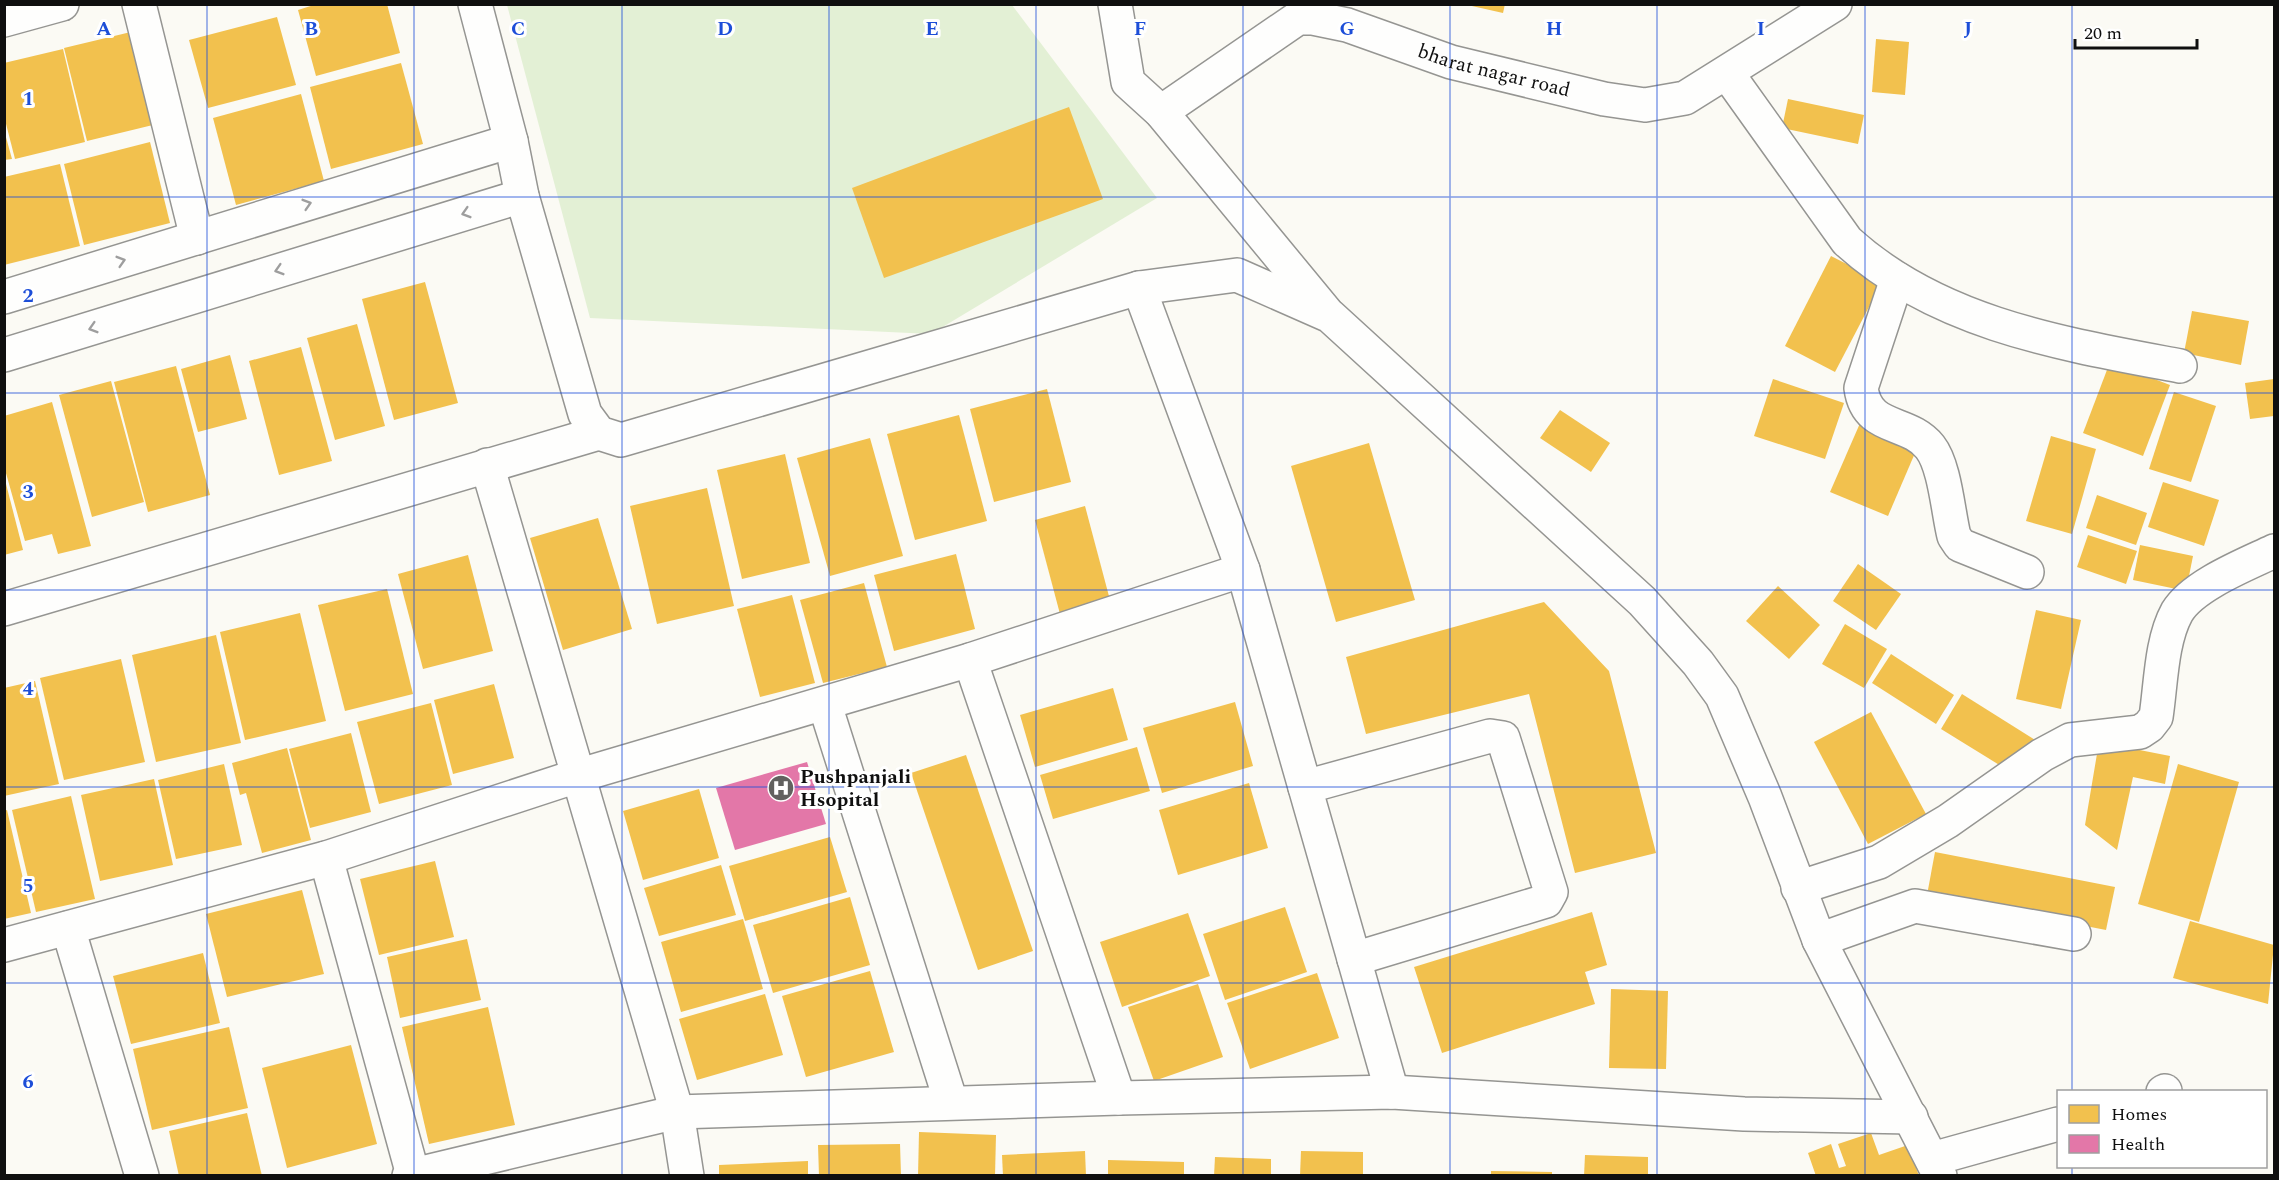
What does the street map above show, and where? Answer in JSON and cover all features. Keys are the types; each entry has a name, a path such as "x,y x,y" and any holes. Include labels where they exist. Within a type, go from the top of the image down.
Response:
{"street":[{"path":"4,20 62,4"},
{"path":"139,4 197,238"},
{"path":"475,4 511,141 522,196 585,414 599,433"},
{"path":"1115,4 1128,82 1161,112 1330,316 1642,601 1698,663 1722,696 1765,797 1819,940 1936,1167 2057,1124"},
{"name":"bharat nagar road","path":"1161,112 1298,18 1313,18 1347,25 1451,62 1604,99 1645,105 1685,98 1835,4"},
{"path":"1727,73 1847,241 1869,261 1936,301 2051,342 2180,366"},
{"path":"4,297 511,141"},
{"path":"4,355 522,196"},
{"path":"4,609 599,433 621,440 1139,288 1237,275 1330,316"},
{"path":"1897,279 1861,388 1863,404 1876,418 1918,436 1930,447 1938,460 1954,536 1960,545 2027,572"},
{"path":"1139,288 1243,570 1392,1092"},
{"path":"487,465 677,1112 687,1176"},
{"path":"1798,888 1879,862 1948,821 2042,755 2070,740 2140,732 2150,726 2156,717 2168,637 2178,611 2209,583 2274,551"},
{"path":"4,945 326,858 577,776 825,705 970,660 1243,570"},
{"path":"970,660 1119,1098"},
{"path":"825,705 951,1102"},
{"path":"1305,787 1490,736 1503,738 1551,892 1546,901 1354,959"},
{"path":"326,858 411,1175 677,1112 951,1102 1392,1092 1744,1114 1911,1117"},
{"path":"1819,940 1915,906 2074,934"},
{"path":"68,928 142,1176"}],"green space":[{"path":"507,5 1012,5 1157,198 931,334 590,318"}],"building: Homes":[{"path":"317,4 387,4 400,53 316,76 298,10"},
{"path":"1463,4 1505,4 1503,13"},
{"path":"277,17 296,85 208,108 189,40"},
{"path":"135,31 157,124 87,141 64,48"},
{"path":"1876,39 1909,42 1905,95 1872,92"},
{"path":"63,49 85,142 15,159 4,116 4,63"},
{"path":"401,63 423,144 331,169 310,87"},
{"path":"301,94 324,181 236,205 213,118"},
{"path":"1788,99 1864,115 1858,144 1782,128"},
{"path":"1069,107 1103,199 884,278 852,188"},
{"path":"4,130 12,159 4,160"},
{"path":"150,142 170,223 84,245 64,164"},
{"path":"60,164 80,246 4,265 4,177"},
{"path":"1831,256 1882,282 1835,372 1785,346"},
{"path":"425,282 458,403 394,420 362,299"},
{"path":"2192,311 2249,321 2241,365 2184,353"},
{"path":"357,324 385,426 335,440 307,338"},
{"path":"301,347 332,461 279,475 249,361"},
{"path":"230,355 247,419 198,432 181,369"},
{"path":"2110,362 2170,385 2143,456 2083,433"},
{"path":"176,366 210,495 148,512 114,382"},
{"path":"1773,379 1844,403 1825,459 1754,436"},
{"path":"2274,379 2274,416 2250,419 2245,383"},
{"path":"111,381 144,502 92,517 59,395"},
{"path":"1047,389 1071,482 994,502 970,409"},
{"path":"2174,392 2216,406 2191,482 2149,469"},
{"path":"52,402 91,546 58,554 52,534 25,541 4,466 4,416"},
{"path":"1560,410 1610,443 1591,472 1540,438"},
{"path":"959,415 987,521 915,540 887,434"},
{"path":"1861,421 1918,446 1888,516 1830,492"},
{"path":"2051,436 2096,449 2072,534 2026,521"},
{"path":"870,438 903,556 830,576 797,458"},
{"path":"1369,443 1415,600 1336,622 1291,466"},
{"path":"785,454 810,563 742,579 717,470"},
{"path":"4,476 23,550 4,555"},
{"path":"2163,482 2219,500 2204,546 2148,527"},
{"path":"707,488 734,606 657,624 630,506"},
{"path":"2097,495 2147,513 2136,545 2086,528"},
{"path":"1085,506 1110,600 1060,614 1035,520"},
{"path":"598,518 632,629 563,650 530,538"},
{"path":"2088,535 2137,551 2126,584 2077,567"},
{"path":"2140,545 2193,556 2186,591 2133,580"},
{"path":"956,554 975,629 894,651 874,575"},
{"path":"468,555 493,651 423,669 398,574"},
{"path":"1858,564 1901,594 1876,630 1833,601"},
{"path":"864,583 887,667 823,683 800,600"},
{"path":"1778,586 1820,625 1789,659 1746,621"},
{"path":"387,589 413,694 345,711 318,605"},
{"path":"792,595 815,683 760,697 737,609"},
{"path":"1544,602 1609,671 1656,853 1575,873 1529,694 1366,734 1346,657"},
{"path":"2036,610 2081,620 2061,709 2016,699"},
{"path":"300,613 326,721 245,740 220,632"},
{"path":"1845,624 1887,649 1864,688 1822,664"},
{"path":"216,635 241,743 156,762 132,655"},
{"path":"1891,654 1954,695 1936,724 1872,683"},
{"path":"121,659 145,762 64,780 40,678"},
{"path":"35,681 59,784 4,796 4,688"},
{"path":"494,684 514,758 453,774 434,700"},
{"path":"1113,688 1128,740 1035,767 1020,715"},
{"path":"1962,694 2035,740 2014,774 1941,729"},
{"path":"1235,702 1253,766 1162,793 1143,728"},
{"path":"431,703 452,785 379,804 357,722"},
{"path":"1871,712 1926,814 1868,844 1814,742"},
{"path":"351,733 371,812 310,828 289,749"},
{"path":"2099,742 2170,756 2165,784 2133,777 2117,850 2085,825"},
{"path":"1137,747 1150,791 1053,819 1040,775"},
{"path":"287,748 311,840 262,853 246,793 240,795 232,763"},
{"path":"966,755 1033,951 978,970 911,773"},
{"path":"224,764 242,845 176,859 158,780"},
{"path":"2178,764 2239,782 2199,922 2138,904"},
{"path":"154,779 173,865 100,881 81,795"},
{"path":"1249,783 1268,848 1178,875 1159,810"},
{"path":"699,789 719,858 643,880 623,811"},
{"path":"71,796 95,899 36,912 12,810"},
{"path":"7,810 31,913 4,919 4,811"},
{"path":"830,837 847,892 745,921 729,866"},
{"path":"1935,852 2115,887 2106,930 1927,895"},
{"path":"435,861 454,937 379,955 360,879"},
{"path":"721,865 736,915 659,936 644,888"},
{"path":"302,890 324,974 227,997 206,914"},
{"path":"850,897 870,965 773,993 753,925"},
{"path":"1285,907 1307,972 1225,1000 1203,934"},
{"path":"1592,912 1607,965 1585,972 1595,1004 1442,1053 1414,967"},
{"path":"1188,913 1210,976 1122,1007 1100,942"},
{"path":"743,919 763,989 681,1012 661,942"},
{"path":"2190,921 2274,945 2268,1004 2173,978"},
{"path":"467,939 481,1000 400,1018 387,957"},
{"path":"203,953 220,1023 131,1044 113,976"},
{"path":"870,971 894,1052 806,1077 782,996"},
{"path":"1317,973 1339,1038 1250,1069 1227,1003"},
{"path":"1198,984 1223,1057 1154,1081 1128,1007"},
{"path":"1611,989 1668,991 1666,1069 1609,1068"},
{"path":"765,994 783,1055 697,1080 679,1019"},
{"path":"488,1007 515,1125 429,1144 402,1027"},
{"path":"229,1027 248,1108 152,1130 133,1049"},
{"path":"351,1045 377,1144 287,1168 262,1068"},
{"path":"247,1113 262,1176 179,1176 169,1131"},
{"path":"919,1132 996,1135 995,1176 918,1176"},
{"path":"1871,1133 1879,1155 1908,1145 1919,1176 1816,1176 1808,1153 1831,1144 1839,1168 1846,1166 1838,1144"},
{"path":"900,1144 901,1176 819,1176 818,1145"},
{"path":"1085,1151 1086,1176 1003,1176 1002,1155"},
{"path":"1301,1151 1363,1152 1363,1176 1300,1176"},
{"path":"1585,1155 1648,1157 1648,1176 1584,1176"},
{"path":"1215,1157 1271,1159 1271,1176 1214,1176"},
{"path":"1108,1160 1184,1162 1184,1176 1108,1176"},
{"path":"808,1161 808,1176 719,1176 719,1165"},
{"path":"1491,1171 1552,1172 1552,1176 1491,1176"}],"building: Health":[{"path":"807,762 826,824 735,850 716,788"}],"place":[{"name":"Pushpanjali Hsopital","path":"781,788"}]}
